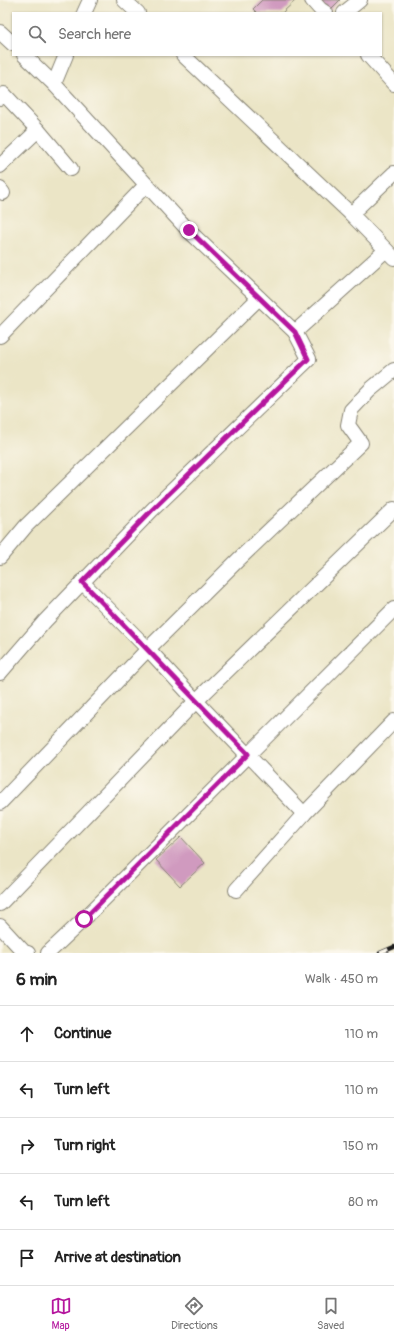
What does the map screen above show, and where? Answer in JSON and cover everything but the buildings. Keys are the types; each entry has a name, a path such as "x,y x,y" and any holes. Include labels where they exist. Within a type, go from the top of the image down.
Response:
{"street":[{"path":"84,12 90,0"},
{"path":"124,0 137,12"},
{"path":"312,0 324,12"},
{"path":"345,12 360,0"},
{"path":"0,32 12,43"},
{"path":"0,673 45,621 152,510 308,359 295,332 189,230 54,84 25,56"},
{"path":"54,84 66,56"},
{"path":"184,56 351,214 390,254 295,332"},
{"path":"369,56 394,84"},
{"path":"0,98 4,94 38,130 71,169"},
{"path":"0,166 38,130"},
{"path":"351,214 394,173"},
{"path":"0,336 146,185"},
{"path":"0,556 26,526 259,298"},
{"path":"0,803 148,649 238,560 361,443 348,425 351,410 370,390 394,370"},
{"path":"0,904 196,701 394,509"},
{"path":"82,582 148,649 304,814"},
{"path":"48,953 84,919 394,609"},
{"path":"236,890 304,814 394,721"},
{"path":"0,926 24,952 28,953"}],"railway":[{"path":"380,953 394,947"}],"route":[{"path":"84,919 248,754 82,582 152,510 308,359 295,332 189,230"}]}
